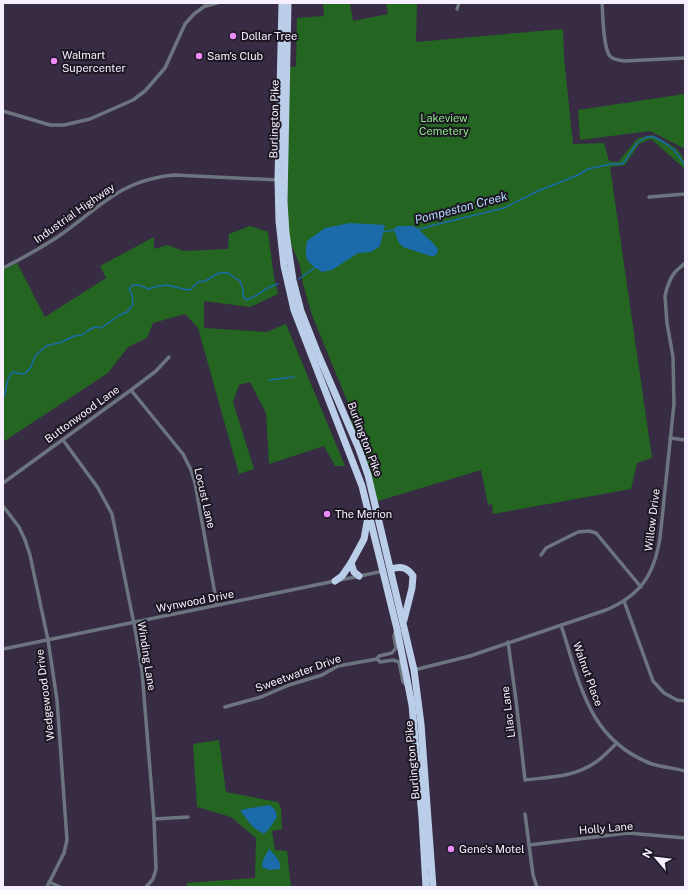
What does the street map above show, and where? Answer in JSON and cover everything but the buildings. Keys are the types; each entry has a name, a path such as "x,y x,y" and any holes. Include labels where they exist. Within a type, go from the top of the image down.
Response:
{"highway":[{"name":"Burlington Pike","path":"282,3 278,180 279,221 284,266 290,296 304,338 362,486 397,629 409,686 417,757 426,887"},
{"name":"Burlington Pike","path":"288,3 284,202 286,233 293,280 301,311 364,462 404,622 414,670 421,724 433,887"},
{"path":"335,581 342,576 351,563 364,539 369,513"},
{"path":"351,563 354,572 359,576"},
{"path":"391,569 404,567 410,571 413,576 412,588 404,622"}],"street":[{"path":"3,111 50,125 64,125 90,119 133,100 145,91 165,68 185,24 194,14 207,4 217,3"},
{"path":"457,9 459,3"},
{"path":"602,3 606,46 610,57 624,61 685,58"},
{"name":"Industrial Highway","path":"3,268 56,238 116,193 159,177 174,175 278,180"},
{"path":"649,197 685,194"},
{"name":"Willow Drive","path":"414,670 470,656 606,610 624,601 641,587 651,573 658,553 674,404 673,365 665,296 671,278 685,263"},
{"name":"Buttonwood Lane","path":"3,483 131,390 156,371 169,357"},
{"name":"Locust Lane","path":"131,390 183,454 191,470 217,605"},
{"path":"670,438 685,440"},
{"name":"Winding Lane","path":"62,440 98,488 112,514 133,622 142,670 154,819 156,869 153,879 146,887"},
{"name":"Wedgewood Drive","path":"3,506 19,527 30,556 48,640 57,700 68,836 64,853 47,887"},
{"path":"541,555 546,548 578,532 589,531 596,533 641,587"},
{"name":"Wynwood Drive","path":"3,649 383,572 391,569"},
{"path":"624,601 653,681 664,693 677,700 685,702"},
{"name":"Walnut Place","path":"561,625 588,705 604,731 634,756 654,764 685,770"},
{"name":"Sweetwater Drive","path":"225,707 261,697 289,685 322,675 338,666 377,659 380,656 392,653 396,648 394,636 397,629"},
{"name":"Lilac Lane","path":"508,642 525,780 566,776 576,773 596,762 617,743"},
{"name":"Sweetwater Drive","path":"377,659 380,662 393,660 399,662 403,682 409,686"},
{"path":"524,814 533,874 537,887"},
{"path":"154,819 188,817"},
{"name":"Holly Lane","path":"529,845 628,833 685,838"},
{"path":"49,882 60,887"}],"green space":[{"name":"Lakeview Cemetery","path":"323,3 350,3 353,21 388,14 386,3 417,3 416,42 563,29 564,58 573,144 604,143 609,161 618,162 638,138 652,135 679,151 684,162 685,169 651,139 639,144 625,165 610,167 652,458 637,463 631,489 493,514 492,504 488,505 481,470 375,502 346,421 355,420 312,315 303,284 300,265 286,233 286,68 296,66 297,18 324,16"},
{"path":"685,94 685,149 650,131 580,140 578,110"},
{"path":"250,226 268,232 274,277 278,294 250,307 204,301 204,328 267,332 286,324 345,466 335,466 324,446 269,464 266,413 250,382 239,385 233,402 254,469 239,474 198,328 185,314 153,323 147,338 128,347 108,373 3,442 3,270 17,263 45,317 106,278 100,266 154,237 154,249 167,245 184,251 228,249 229,234"},
{"path":"219,740 226,792 278,802 281,808 282,829 272,831 275,850 287,851 291,887 187,887 187,883 255,878 256,838 231,817 197,807 193,744"}],"water":[{"path":"350,223 385,225 380,246 371,252 358,253 332,270 322,272 309,263 306,257 307,241 325,228"},
{"path":"398,226 413,226 417,228 438,249 437,254 430,256 403,247 399,243 394,230"},
{"path":"270,805 275,810 277,817 264,834 253,827 241,812 241,810 245,809"},
{"path":"269,849 279,860 280,869 269,870 262,867 263,860"}],"waterway":[{"name":"Pompeston Creek","path":"417,230 504,208 538,191 578,175 588,169 611,164 622,164 637,143 646,137 654,137 665,143 674,150 685,165"},
{"name":"Pompeston Creek","path":"381,232 395,230"},
{"name":"Pompeston Creek","path":"299,279 317,266"},
{"name":"Pompeston Creek","path":"3,399 10,375 13,372 22,374 26,373 31,367 35,356 46,346 62,342 74,336 82,335 95,327 101,328 127,312 133,304 132,295 129,289 133,285 139,285 149,289 166,285 188,290 198,282 205,281 219,273 228,273 240,281 243,289 243,296 246,300 278,284"},
{"path":"269,380 294,377"}],"place":[{"name":"Dollar Tree","path":"233,36"},
{"name":"Sam's Club","path":"199,56"},
{"name":"Walmart Supercenter","path":"54,61"},
{"name":"The Merion","path":"327,514"},
{"name":"Gene's Motel","path":"451,849"}]}
